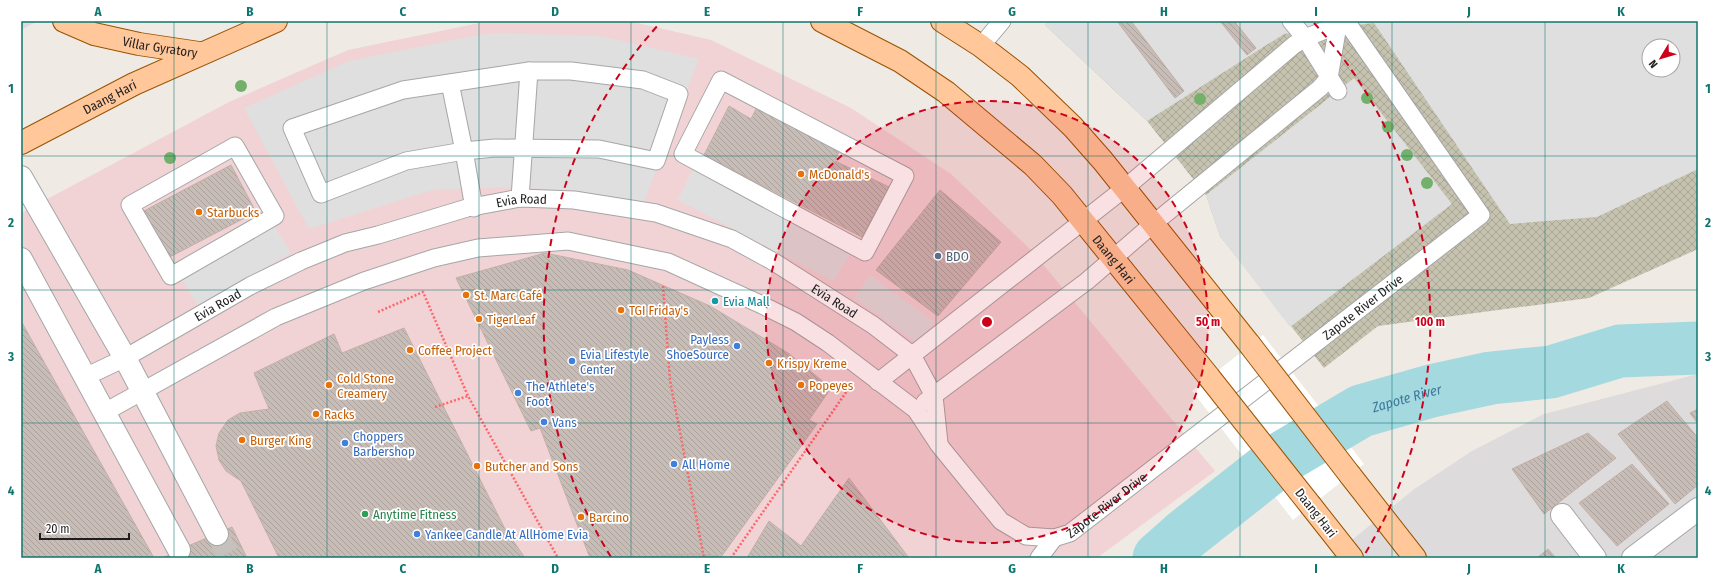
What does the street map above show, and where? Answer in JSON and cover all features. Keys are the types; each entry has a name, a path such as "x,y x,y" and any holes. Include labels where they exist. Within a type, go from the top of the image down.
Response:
{"main road":[{"name":"Villar Gyratory","path":"64,21 94,34 139,44 199,54 276,21"},
{"name":"Daang Hari","path":"822,21 900,61 946,92 1033,165 1062,195 1209,377 1352,558"},
{"path":"942,21 981,46 1020,76 1073,127 1126,188 1415,558"},
{"name":"Daang Hari","path":"21,142 134,84 199,54"}],"street":[{"path":"21,176 143,390 217,534"},
{"path":"21,259 179,550"},
{"path":"1633,558 1698,510"},
{"path":"1562,515 1595,558"}],"lane":[{"path":"981,46 1002,21"},
{"path":"1291,21 1305,38 1333,85"},
{"path":"871,377 912,355 1083,222 1126,188 1294,45 1305,38 1342,22"},
{"path":"1333,85 1342,22"},
{"name":"Zapote River Drive","path":"916,410 939,445 1001,521 1026,536 1054,538 1070,533 1481,215 1342,22"},
{"path":"520,198 528,71"},
{"path":"528,71 571,71 643,80 679,94 656,161 599,149 523,148 464,151 406,161 321,194 292,128 403,90 528,71"},
{"path":"722,80 905,176 865,252 684,154 722,80"},
{"path":"450,83 474,208"},
{"path":"105,412 276,317 364,281 434,258 478,248 568,241 668,262 760,304 796,322 828,343 916,410 1113,259 1153,224 1320,88 1333,85"},
{"path":"235,146 275,216 171,276 130,205 235,146"},
{"name":"Evia Road","path":"86,377 125,358 250,286 301,261 345,243 467,208 474,208 520,198 574,200 656,213 732,239 774,262 873,325 912,355 934,396"},
{"path":"934,396 939,445"},
{"name":"Zapote River Drive","path":"1039,558 1054,538"}],"path":[{"path":"668,262 662,285 670,380 704,558"},
{"path":"378,312 423,292 468,396 558,558"},
{"path":"731,558 847,390 871,377"},
{"path":"435,407 468,396"}],"shaded area":[{"path":"21,21 38,21 21,30"},
{"name":"Evia Lifestyle Center","path":"629,21 711,40 851,108 951,174 1031,250 1215,471 1097,558 21,558 21,213 229,102 348,50 484,22"},
{"path":"1049,21 1698,21 1698,249 1589,298 1378,326 1324,368 1220,236 1206,195 1147,121 1045,25"},
{"path":"1049,21 1698,21 1698,169 1597,217 1510,224 1374,23 1284,34 1147,121 1045,25"},
{"path":"489,33 600,36 699,59 644,202 567,190 502,187 432,190 309,229 244,108 349,61"},
{"path":"1354,78 1452,204 1290,327 1220,236 1206,195"},
{"path":"694,167 851,253 833,281 678,200"},
{"path":"274,226 291,253 198,306 181,278"},
{"path":"870,275 934,322 917,343 854,298"},
{"path":"1698,374 1698,558 1330,558 1413,490 1472,451 1544,414"}],"pier":[{"path":"1263,335 1364,464 1293,520 1192,391"}],"building":[{"path":"1117,21 1131,21 1184,91 1175,98"},
{"path":"1220,21 1234,21 1256,48 1247,55"},
{"name":"McDonald's","path":"729,106 751,119 757,107 840,149 835,161 889,187 862,237 704,155"},
{"name":"Starbucks","path":"231,165 256,212 166,259 142,212"},
{"name":"BDO","path":"940,190 1001,242 938,316 876,270"},
{"path":"545,253 628,270 710,306 788,353 831,388 809,420 817,424 721,557 702,554 667,555 652,558 590,558 540,428 531,431 456,278"},
{"path":"21,321 154,558 21,558"},
{"path":"404,328 505,529 525,558 279,558 241,481 226,471 219,460 216,446 219,433 228,420 240,413 269,409 254,373 334,334 342,353"},
{"path":"1667,401 1698,438 1698,485 1675,504 1618,434"},
{"path":"1698,409 1698,424 1690,413"},
{"path":"1588,433 1616,458 1544,514 1512,469"},
{"path":"1632,464 1669,504 1617,546 1579,503"},
{"path":"849,478 909,558 747,558 769,521 801,546"},
{"path":"232,527 247,558 163,558 179,550"},
{"path":"1548,549 1556,558 1537,558"},
{"path":"702,554 722,558 652,558 667,555"}],"waterway":[{"name":"Zapote River","path":"1159,558 1185,535 1285,456 1361,411 1431,391 1491,378 1551,372 1620,351 1698,348"}],"tunnel":[{"path":"217,534 230,558"}],"place":[{"name":"McDonald's","path":"801,174"},
{"name":"Starbucks","path":"199,212"},
{"name":"BDO","path":"938,256"},
{"name":"St. Marc Café","path":"466,295"},
{"name":"Evia Mall","path":"715,301"},
{"name":"TGI Friday's","path":"621,310"},
{"name":"TigerLeaf","path":"479,319"},
{"name":"Payless ShoeSource","path":"737,346"},
{"name":"Coffee Project","path":"410,350"},
{"name":"Evia Lifestyle Center","path":"572,361"},
{"name":"Krispy Kreme","path":"769,363"},
{"name":"Cold Stone Creamery","path":"329,385"},
{"name":"Popeyes","path":"801,385"},
{"name":"The Athlete's Foot","path":"518,393"},
{"name":"Racks","path":"316,414"},
{"name":"Vans","path":"544,422"},
{"name":"Burger King","path":"242,440"},
{"name":"Choppers Barbershop","path":"345,443"},
{"name":"All Home","path":"674,464"},
{"name":"Butcher and Sons","path":"477,466"},
{"name":"Anytime Fitness","path":"365,514"},
{"name":"Barcino","path":"581,517"},
{"name":"Yankee Candle At AllHome Evia","path":"417,534"}]}
